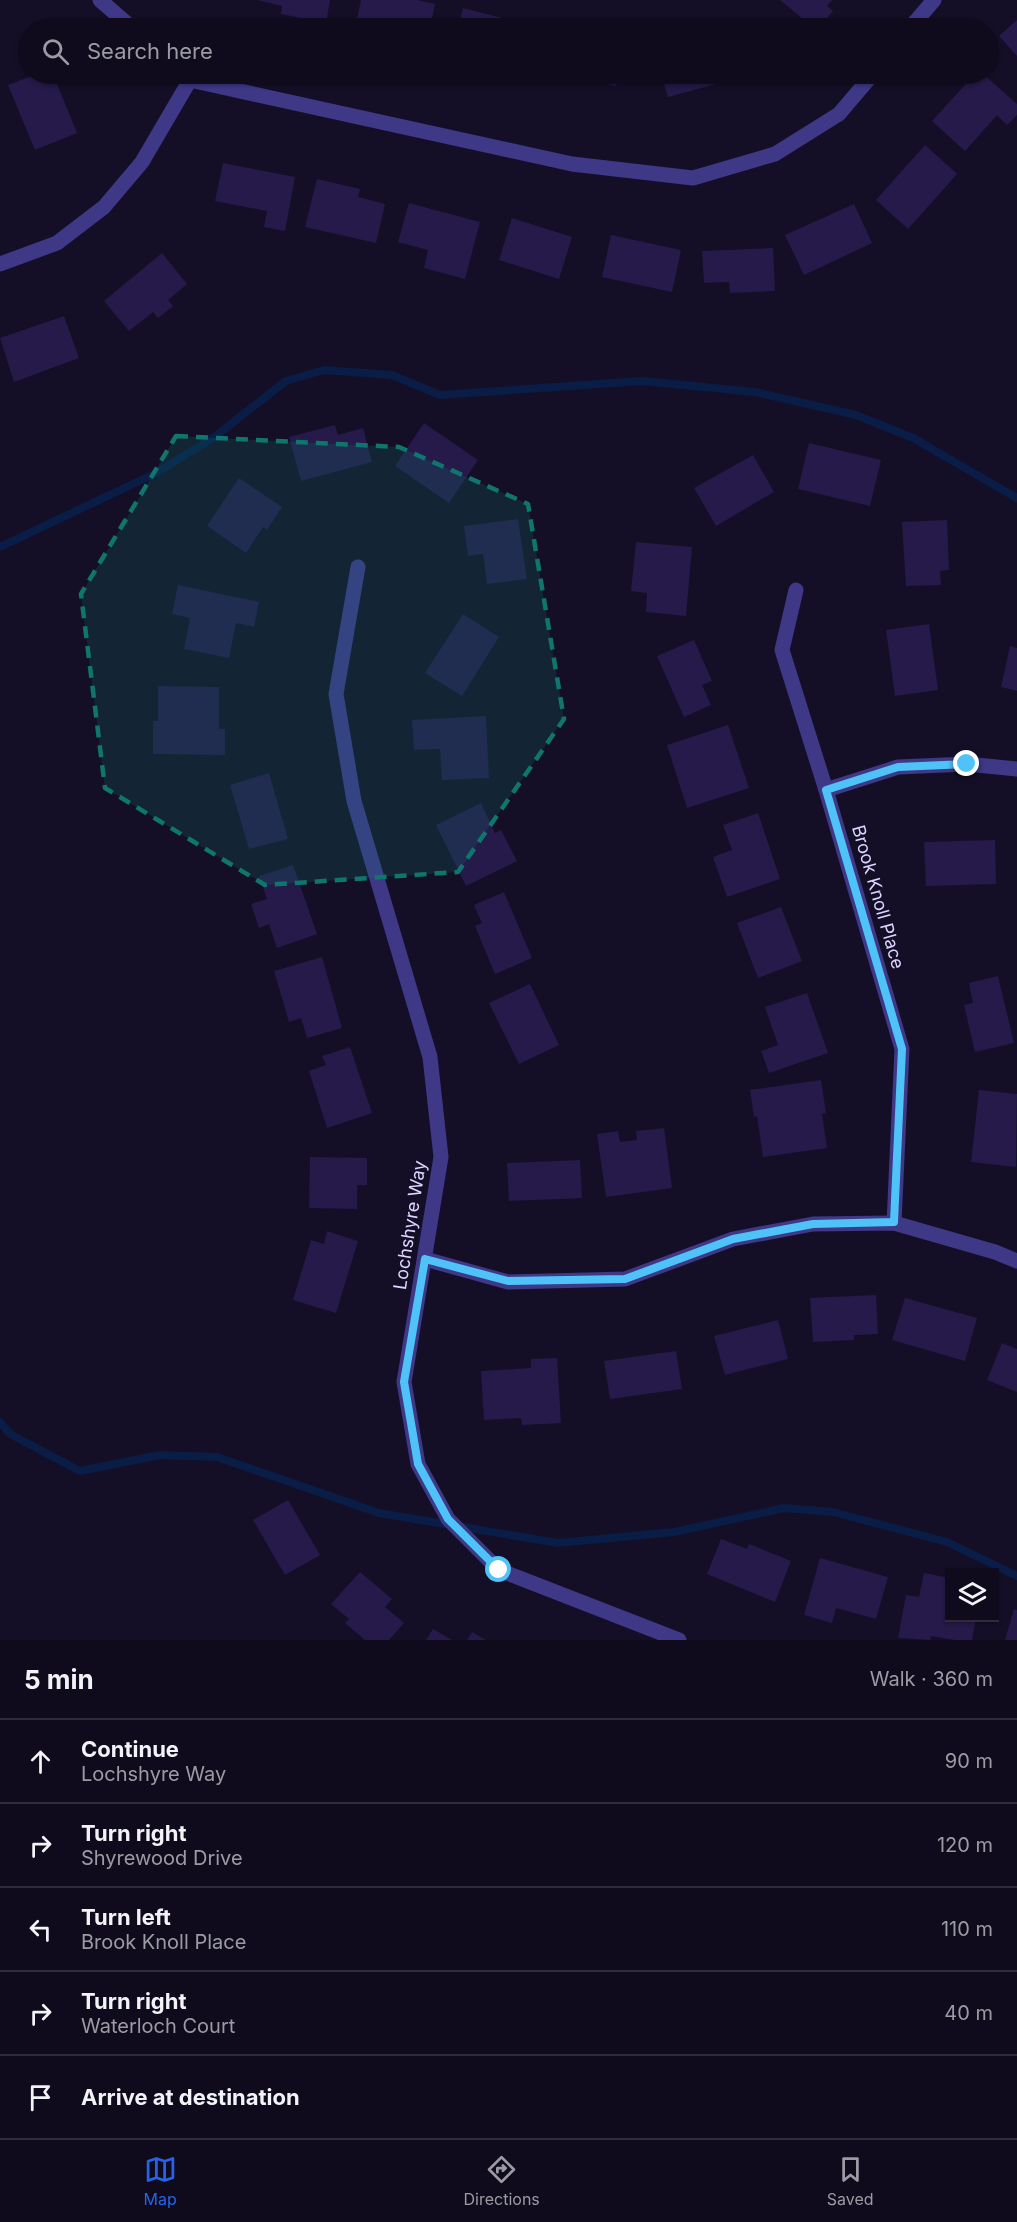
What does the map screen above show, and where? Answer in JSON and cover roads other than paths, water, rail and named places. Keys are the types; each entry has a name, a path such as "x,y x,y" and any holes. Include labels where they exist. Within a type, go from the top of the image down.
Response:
{"street":[{"path":"100,0 121,18"},
{"path":"919,18 934,0"},
{"path":"0,264 57,243 104,207 142,162 183,84"},
{"path":"218,84 572,164 693,178 775,154 839,114 864,84"},
{"name":"Lochshyre Way","path":"358,567 336,694 354,801 430,1057 441,1157 404,1382 418,1464 448,1519 499,1570 679,1640"},
{"name":"Brook Knoll Place","path":"796,590 782,650 826,790 902,1049 894,1222"},
{"path":"826,790 898,767 967,764 1017,769"},
{"path":"425,1259 508,1281 625,1279 733,1239 813,1224 894,1222 1017,1261"}],"waterway":[{"path":"0,547 154,474 213,438 286,381 324,370 392,375 440,395 642,381 755,392 856,415 913,438 1017,498"},
{"path":"0,1422 10,1434 80,1471 160,1455 217,1457 379,1513 558,1543 674,1532 784,1508 833,1512 947,1542 1017,1576"}]}
